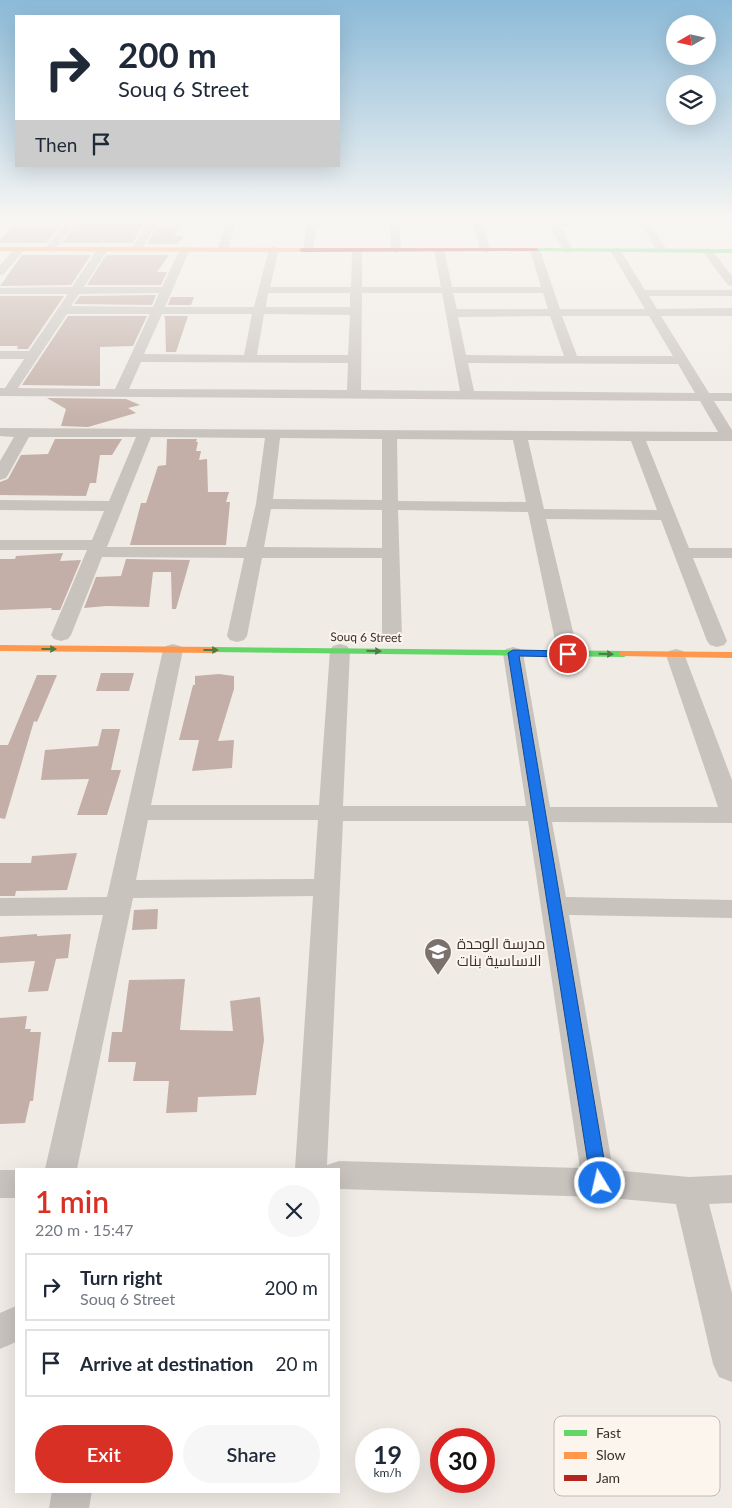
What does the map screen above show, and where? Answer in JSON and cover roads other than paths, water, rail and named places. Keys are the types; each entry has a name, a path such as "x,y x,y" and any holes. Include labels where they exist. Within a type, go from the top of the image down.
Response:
{"street":[{"path":"639,289 730,436"},
{"path":"4,392 33,355 76,290"},
{"path":"0,291 168,290 120,393"},
{"path":"250,358 263,290 547,290 572,359"},
{"path":"354,394 356,290"},
{"path":"447,291 468,395"},
{"path":"641,293 732,293"},
{"path":"63,310 356,311"},
{"path":"451,313 732,312"},
{"path":"0,355 33,355"},
{"path":"136,358 354,359"},
{"path":"461,359 682,360"},
{"path":"4,392 732,397"},
{"path":"0,432 730,436"},
{"path":"0,475 24,432"},
{"path":"61,635 145,433"},
{"path":"237,636 264,504 273,434"},
{"path":"389,434 392,637"},
{"path":"519,435 565,640"},
{"path":"636,435 719,640"},
{"path":"264,504 391,505 669,515"},
{"path":"0,505 115,506"},
{"path":"0,545 253,553 391,553"},
{"path":"683,553 732,553"},
{"name":"Souq 6 Street","path":"0,650 340,650 732,655"},
{"path":"61,1168 173,650"},
{"path":"312,1168 340,650"},
{"path":"513,653 600,1183"},
{"path":"138,812 331,814 732,813 676,655"},
{"path":"0,907 121,898 328,887"},
{"path":"554,906 732,909"},
{"path":"340,1175 600,1183 689,1190 732,1189"},
{"path":"0,1184 15,1184"},
{"path":"689,1190 732,1364"},
{"path":"0,1332 15,1324"},
{"path":"69,1508 72,1493"}],"place":[{"name":"مدرسة الوحدة الاساسية بنات","path":"438,976"}]}
